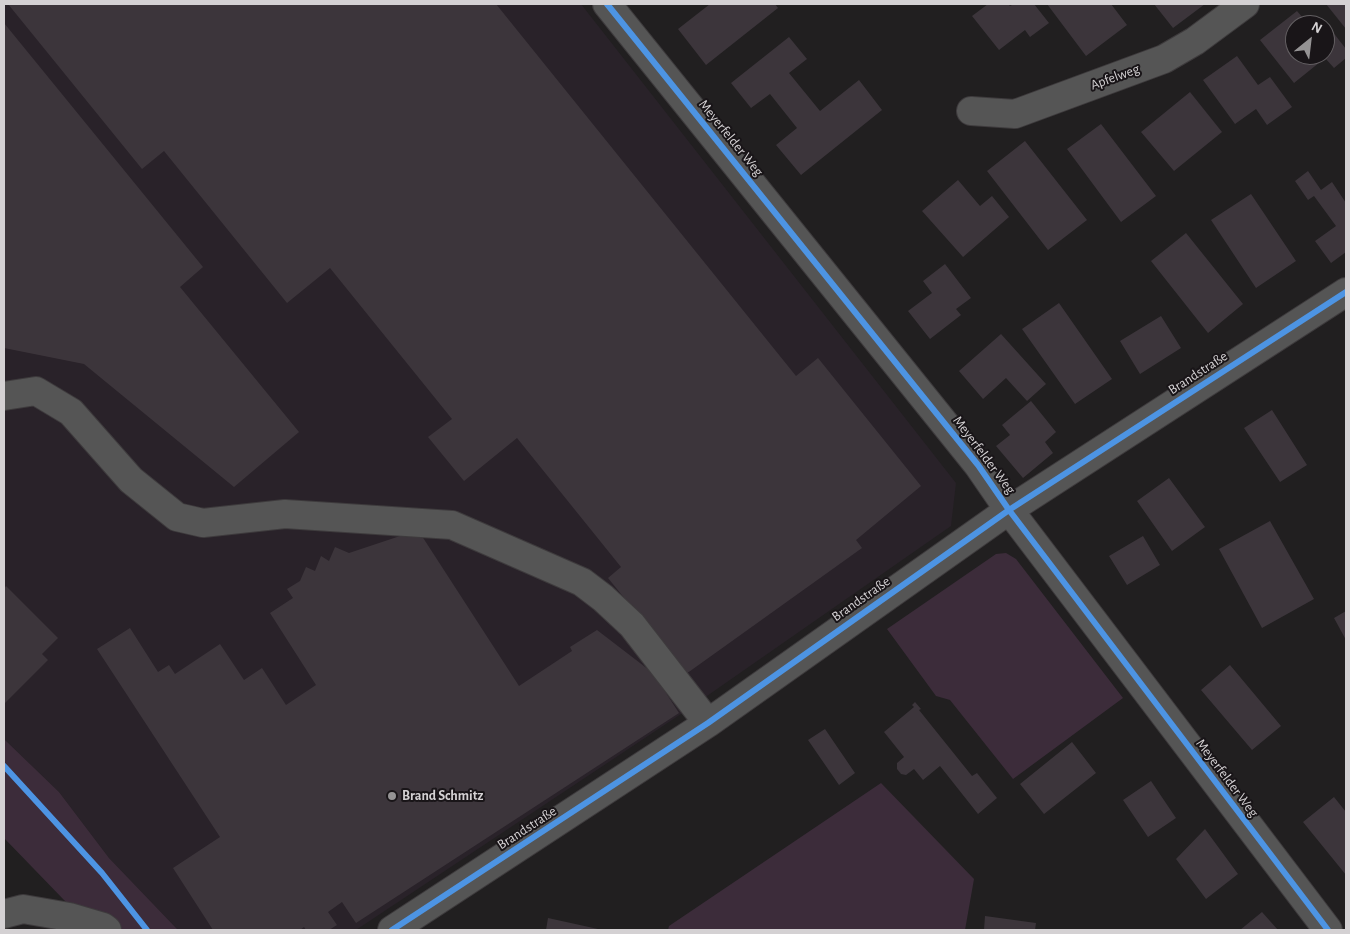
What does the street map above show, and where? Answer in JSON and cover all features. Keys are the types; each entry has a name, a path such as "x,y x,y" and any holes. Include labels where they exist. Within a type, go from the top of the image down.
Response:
{"street":[{"name":"Meyerfelder Weg","path":"608,4 978,465 1009,510 1328,930"},
{"name":"Apfelweg","path":"972,111 1015,114 1164,59 1196,41 1245,4"},
{"name":"Brandstraße","path":"392,930 708,724 1009,510 1346,292"},
{"path":"4,396 36,391 71,412 131,480 177,517 203,523 285,514 452,525 582,582 603,598 632,625 708,724"},
{"path":"4,914 24,909 69,917 103,927 107,930"}],"shaded area":[{"path":"4,4 581,4 956,483 951,526 684,712 356,930 178,930 109,858 59,792 4,739"},
{"path":"1006,553 1016,559 1123,698 1013,779 950,700 936,696 887,629 996,554"},
{"path":"4,739 59,792 109,858 178,930 93,930 4,838"},
{"path":"881,783 974,879 965,930 668,930 669,926"}],"building":[{"path":"8,4 496,4 796,376 818,358 921,486 856,540 862,548 686,674 608,578 621,567 517,438 464,481 428,437 452,419 330,268 287,303 164,151 142,169"},
{"path":"710,4 775,4 778,8 706,65 678,29"},
{"path":"988,4 1008,4 1010,6 1014,4 1034,4 1049,23 1030,37 1025,30 999,50 972,16"},
{"path":"1047,4 1111,4 1127,25 1086,56"},
{"path":"1154,4 1205,4 1173,28"},
{"path":"1326,4 1346,4 1346,29 1335,15"},
{"path":"1297,11 1300,15 1292,15"},
{"path":"1285,20 1285,65 1316,65 1294,83 1260,40"},
{"path":"4,23 203,267 180,287 299,432 234,487 84,364 4,348"},
{"path":"1335,35 1346,49 1346,58 1334,68 1331,65 1335,65"},
{"path":"789,37 807,59 789,73 820,111 859,80 882,110 801,175 776,145 797,128 770,94 751,108 731,83"},
{"path":"1237,56 1258,85 1270,77 1292,107 1267,125 1256,109 1235,124 1203,80"},
{"path":"1190,92 1222,132 1174,171 1141,132"},
{"path":"1101,124 1156,196 1121,222 1067,149"},
{"path":"1025,141 1087,220 1048,250 987,171"},
{"path":"1308,171 1321,190 1332,182 1346,203 1346,252 1331,263 1315,241 1336,226 1314,196 1308,200 1295,181"},
{"path":"958,180 980,206 992,196 1009,217 963,257 922,211"},
{"path":"1251,194 1296,261 1256,288 1211,220"},
{"path":"1186,233 1243,304 1208,333 1151,261"},
{"path":"945,264 971,298 956,309 961,315 930,339 908,311 932,293 923,281"},
{"path":"1059,303 1112,379 1075,404 1022,329"},
{"path":"1161,316 1181,348 1140,374 1120,341"},
{"path":"1001,334 1046,384 1027,401 1006,378 983,399 959,371"},
{"path":"1031,401 1056,432 1045,442 1053,453 1023,478 996,446 1010,435 1002,425"},
{"path":"1272,410 1307,465 1280,482 1244,428"},
{"path":"1169,478 1205,527 1172,551 1137,501"},
{"path":"1270,521 1314,599 1262,628 1219,549"},
{"path":"418,530 519,686 572,651 570,647 597,630 653,673 679,713 356,923 342,902 328,912 337,925 329,930 306,930 304,927 300,930 213,930 173,868 220,837 97,649 130,628 158,672 169,665 175,674 220,644 244,680 262,668 286,705 316,685 270,613 293,598 287,589 300,581 306,567 315,571 321,556 329,561 335,547 349,553"},
{"path":"1143,536 1160,565 1127,585 1109,556"},
{"path":"6,586 58,638 42,654 48,660 4,704 4,589"},
{"path":"1346,611 1346,640 1334,618"},
{"path":"1230,665 1281,726 1252,750 1201,690"},
{"path":"915,702 921,709 919,710 972,776 977,773 997,798 978,814 940,766 923,780 914,769 906,775 901,774 897,769 897,763 904,757 884,732 914,707 912,705"},
{"path":"825,729 855,773 839,785 808,740"},
{"path":"1072,742 1096,773 1044,814 1020,784"},
{"path":"1151,781 1176,818 1148,837 1123,800"},
{"path":"1334,797 1346,812 1346,875 1303,822"},
{"path":"1205,829 1238,874 1206,899 1176,859"},
{"path":"1262,912 1278,930 1240,930"},
{"path":"985,916 1036,923 1035,930 984,930"},
{"path":"548,918 598,929 598,930 546,930"}],"cycle path":[{"path":"607,4 978,465 1009,510 1328,930"},
{"path":"392,930 708,723 1009,510 1346,292"},
{"path":"4,766 102,873 147,930"}],"place":[{"name":"Brand Schmitz","path":"392,796"}]}
